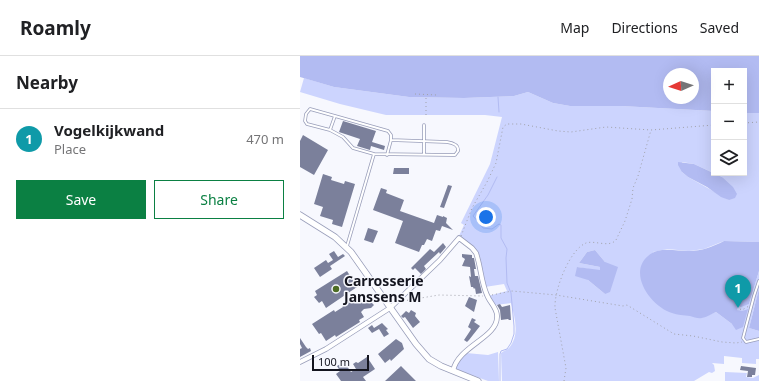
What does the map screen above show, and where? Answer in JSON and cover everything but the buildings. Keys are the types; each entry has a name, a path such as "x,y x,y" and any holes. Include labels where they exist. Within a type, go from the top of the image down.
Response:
{"main road":[{"path":"300,215 335,237 347,247 416,344 429,359 441,366 478,381"}],"street":[{"path":"300,362 326,349 390,308 459,238 476,253 487,296 497,313 497,318 496,324 488,334 460,357 454,366 453,371"}],"lane":[{"path":"387,155 391,140 391,135 388,131 310,109 306,114 305,121 307,124 330,130 343,137 353,148 374,154 387,155 455,155 458,151 456,145 450,142 391,140"},
{"path":"330,130 335,116"},
{"path":"424,125 424,154"},
{"path":"347,247 374,154"},
{"path":"759,281 744,334 745,341 749,342 759,340"}],"path":[{"path":"415,94 437,96"},
{"path":"426,95 426,115"},
{"path":"747,123 759,122"},
{"path":"459,238 472,208 496,163 503,127 508,124 521,124 564,132 606,127 651,130 711,125"},
{"path":"564,381 566,368 555,308 558,287 570,262 581,246 591,242 610,243 616,240 625,221 632,199 633,188 638,176 651,130"},
{"path":"395,303 439,295 487,296 512,291 556,295 627,305 674,334 722,342 736,343 745,341"},
{"path":"740,309 742,310 751,306"}],"shaded area":[{"path":"300,56 759,56 759,113 747,113 747,68 711,68 711,111 621,106 570,106 553,103 528,92 514,96 464,98 409,97 334,87 300,77"},
{"path":"304,78 334,87 409,97 464,98 514,96 528,92 553,103 570,106 621,106 711,111 711,172 694,164 682,162 682,172 688,177 729,200 722,177 720,176 747,176 747,113 759,113 759,242 724,241 704,249 689,251 667,249 653,252 701,318 716,312 732,324 747,309 742,312 736,310 738,306 749,304 759,271 759,289 749,328 759,331 759,359 756,359 756,364 742,363 742,358 724,356 724,364 712,363 715,371 712,373 709,372 694,381 502,381 501,353 509,348 515,338 516,332 511,303 495,305 488,296 507,291 504,284 485,287 479,257 472,246 459,236 464,225 461,223 490,164 502,117 485,115 386,115 340,104 300,92","holes":["595,250 605,262 605,294 588,280 577,267 600,271 600,267 579,263 587,252"]},
{"path":"678,162 694,164 711,172 711,176 722,177 733,187 737,194 735,198 729,200 721,197 707,187 688,177 682,172"},
{"path":"724,241 759,242 759,271 749,304 741,307 738,306 737,310 742,311 748,309 743,327 736,330 732,324 716,312 700,318 674,314 664,310 650,297 641,280 640,272 642,263 648,256 662,250 698,250 711,247"},
{"path":"595,250 605,262 618,267 610,292 605,294 588,280 575,276 577,267 600,270 600,267 579,263 587,252"},
{"path":"759,289 759,331 749,328"},
{"path":"498,352 499,381 488,381 455,369 466,353 488,355"},
{"path":"725,372 747,373 746,377 753,378 759,375 759,381 725,381"}],"waterway":[{"path":"498,97 499,112"},
{"path":"497,177 488,195 473,216 483,228 492,229 499,224 501,225 501,238 507,249 507,283 511,293 514,334 507,349 501,351 500,354 500,381"}],"place":[{"name":"Carrosserie Janssens M","path":"336,289"},
{"name":"Vogelkijkwand","path":"738,308"}]}
